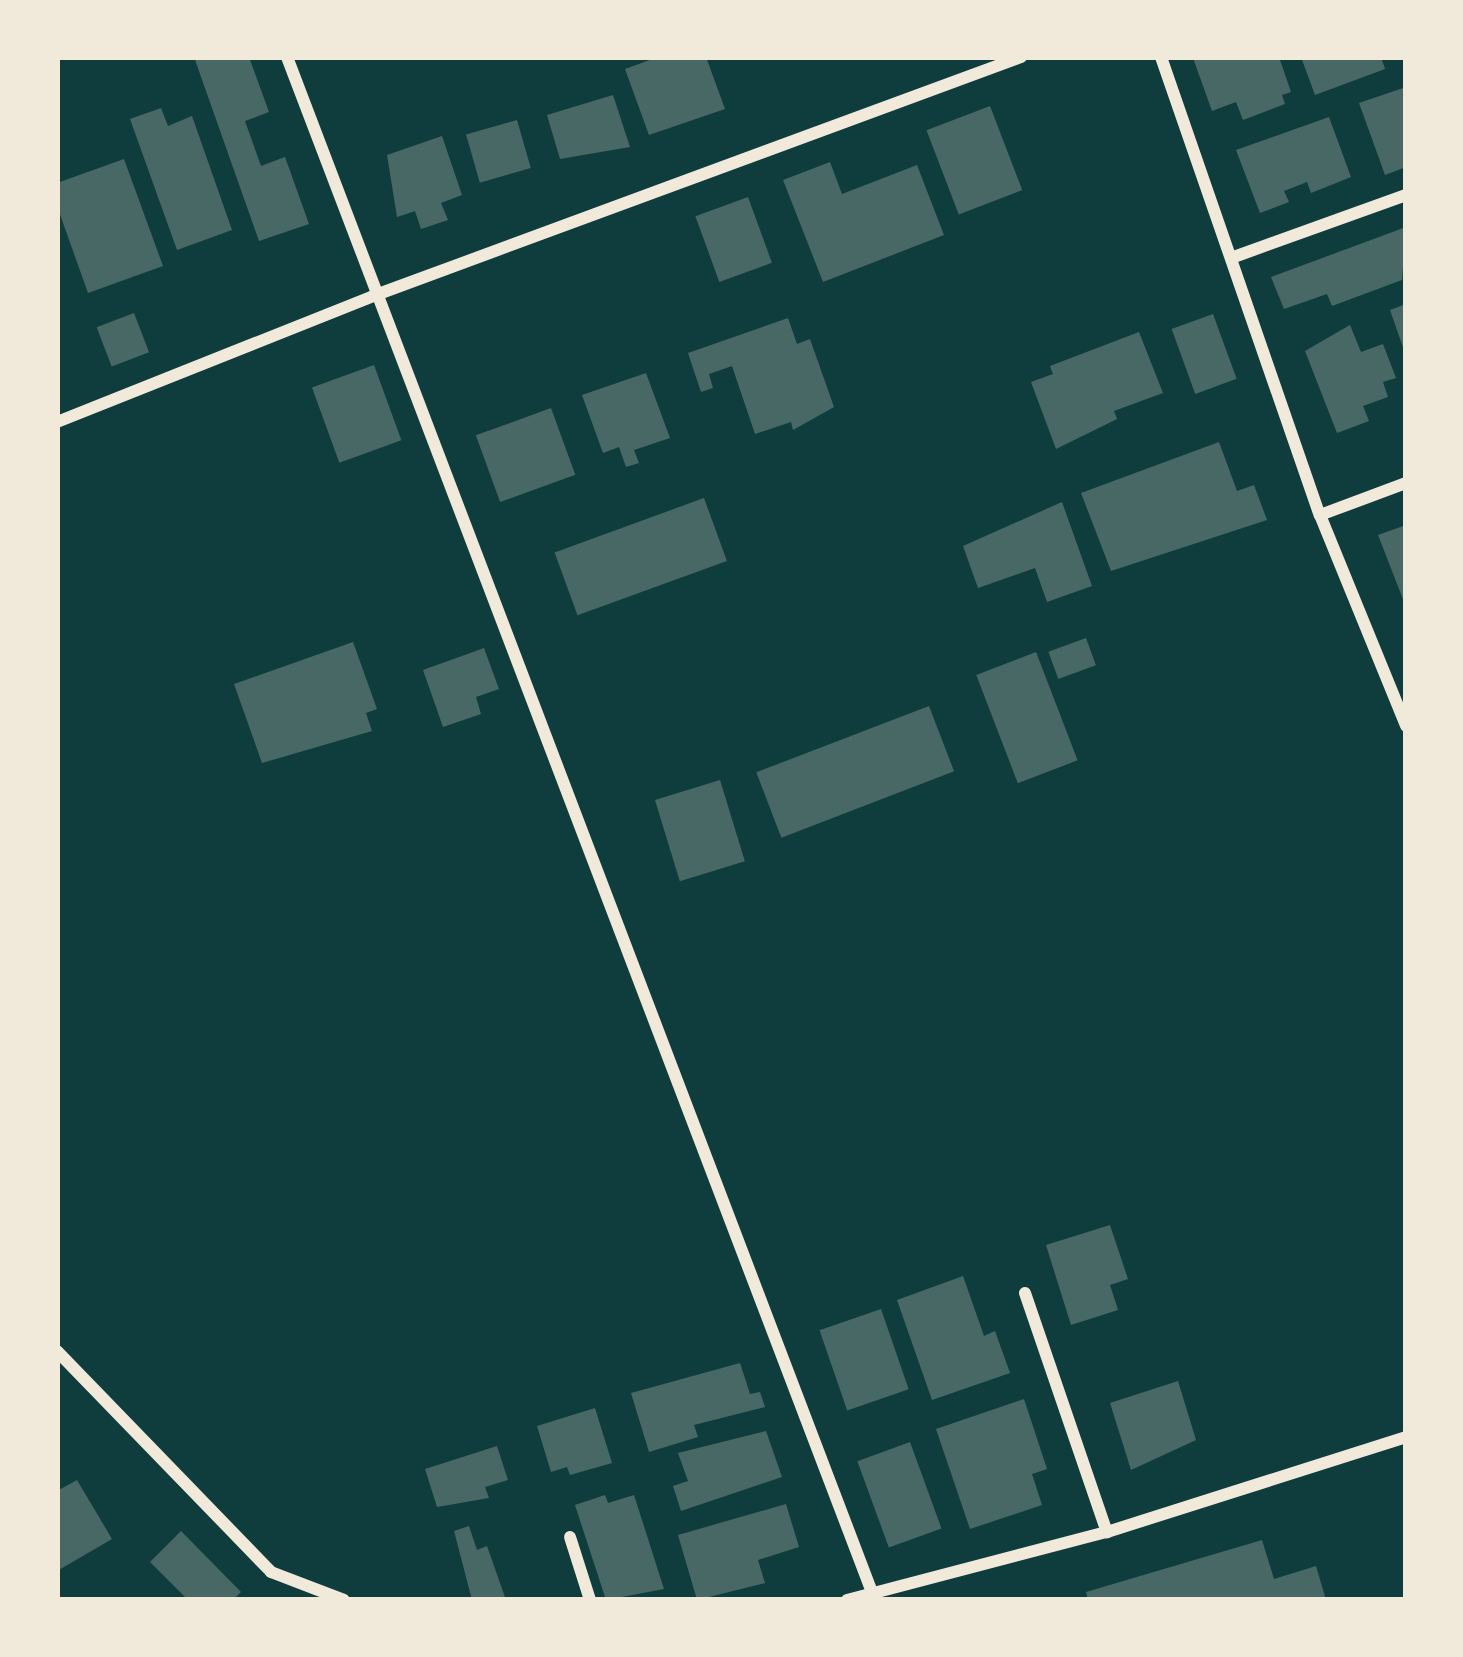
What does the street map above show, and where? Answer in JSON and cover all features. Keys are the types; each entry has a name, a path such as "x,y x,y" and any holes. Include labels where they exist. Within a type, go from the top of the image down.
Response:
{"street":[{"path":"286,57 373,296 873,1596"},
{"path":"57,422 373,296 1021,57"},
{"path":"1161,57 1320,515 1406,726"},
{"path":"1231,258 1406,195"},
{"path":"1320,515 1406,483"},
{"path":"1025,1293 1107,1532"},
{"path":"57,1351 272,1572 344,1600"},
{"path":"847,1600 1107,1532 1406,1437"},
{"path":"570,1537 590,1600"}],"building":[{"path":"194,57 249,57 269,112 245,121 261,166 285,157 309,224 259,241"},
{"path":"658,57 706,57 725,109 649,135 625,69"},
{"path":"1279,57 1291,92 1282,95 1285,104 1243,120 1236,102 1212,111 1193,58"},
{"path":"1301,57 1381,57 1385,69 1315,95"},
{"path":"1406,87 1406,167 1385,175 1359,103"},
{"path":"613,95 630,147 560,159 547,115"},
{"path":"990,106 1022,190 959,214 927,130"},
{"path":"161,108 168,126 192,116 232,230 177,250 130,119"},
{"path":"1329,117 1351,177 1311,193 1307,182 1284,191 1289,202 1260,213 1236,150"},
{"path":"517,120 531,168 480,183 466,135"},
{"path":"442,136 462,195 441,203 448,220 421,229 415,211 397,217 387,155"},
{"path":"124,159 163,266 88,293 57,206 57,183"},
{"path":"830,162 842,194 917,165 944,235 823,282 783,180"},
{"path":"748,197 772,263 719,282 695,216"},
{"path":"1406,227 1402,280 1332,306 1327,294 1284,309 1271,277"},
{"path":"1406,304 1406,353 1405,353 1390,310"},
{"path":"134,313 149,352 112,367 97,327"},
{"path":"1213,314 1237,379 1195,394 1172,329"},
{"path":"788,318 797,344 810,339 834,407 793,430 791,422 755,434 732,366 709,374 713,388 701,392 688,353"},
{"path":"1350,325 1361,352 1383,344 1396,378 1383,382 1388,397 1363,406 1369,421 1337,433 1305,351"},
{"path":"1139,332 1163,393 1114,411 1117,419 1056,449 1031,382 1053,374 1050,366"},
{"path":"374,365 401,440 339,463 312,388"},
{"path":"646,373 670,438 634,450 639,463 626,467 619,447 603,453 582,395"},
{"path":"551,408 575,475 500,502 476,435"},
{"path":"1219,442 1237,491 1254,485 1267,520 1111,571 1081,493"},
{"path":"704,498 727,561 578,615 555,552"},
{"path":"1062,502 1092,586 1047,602 1035,568 978,588 963,546"},
{"path":"1406,525 1406,607 1378,535"},
{"path":"1086,638 1096,665 1058,679 1048,652"},
{"path":"353,642 377,709 366,713 372,731 262,763 234,684"},
{"path":"484,648 499,689 476,697 481,714 443,727 423,670"},
{"path":"1036,652 1078,760 1018,783 976,675"},
{"path":"929,706 954,771 781,838 756,772"},
{"path":"720,780 745,861 680,881 655,800"},
{"path":"1110,1225 1128,1279 1110,1285 1118,1310 1071,1325 1046,1245"},
{"path":"963,1276 984,1336 995,1331 1010,1373 932,1400 897,1300"},
{"path":"881,1309 909,1389 847,1411 820,1330"},
{"path":"740,1363 750,1394 760,1392 765,1407 694,1425 698,1437 649,1452 631,1393"},
{"path":"1178,1381 1196,1440 1131,1470 1110,1403"},
{"path":"1024,1399 1047,1469 1032,1474 1042,1505 970,1529 936,1429"},
{"path":"595,1408 612,1463 570,1475 567,1467 551,1472 537,1426"},
{"path":"766,1431 782,1477 681,1511 673,1486 688,1481 678,1453"},
{"path":"910,1442 941,1528 889,1548 857,1461"},
{"path":"497,1446 508,1480 485,1487 489,1498 437,1507 425,1469"},
{"path":"77,1480 112,1539 57,1571 57,1491"},
{"path":"605,1495 608,1503 634,1495 664,1589 606,1600 575,1505"},
{"path":"786,1504 799,1547 758,1560 765,1583 697,1600 678,1535"},
{"path":"469,1526 477,1550 487,1546 506,1600 472,1600 454,1531"},
{"path":"181,1531 241,1592 233,1600 188,1600 150,1562"},
{"path":"1262,1540 1274,1579 1316,1566 1326,1600 1088,1600 1086,1592"}]}
